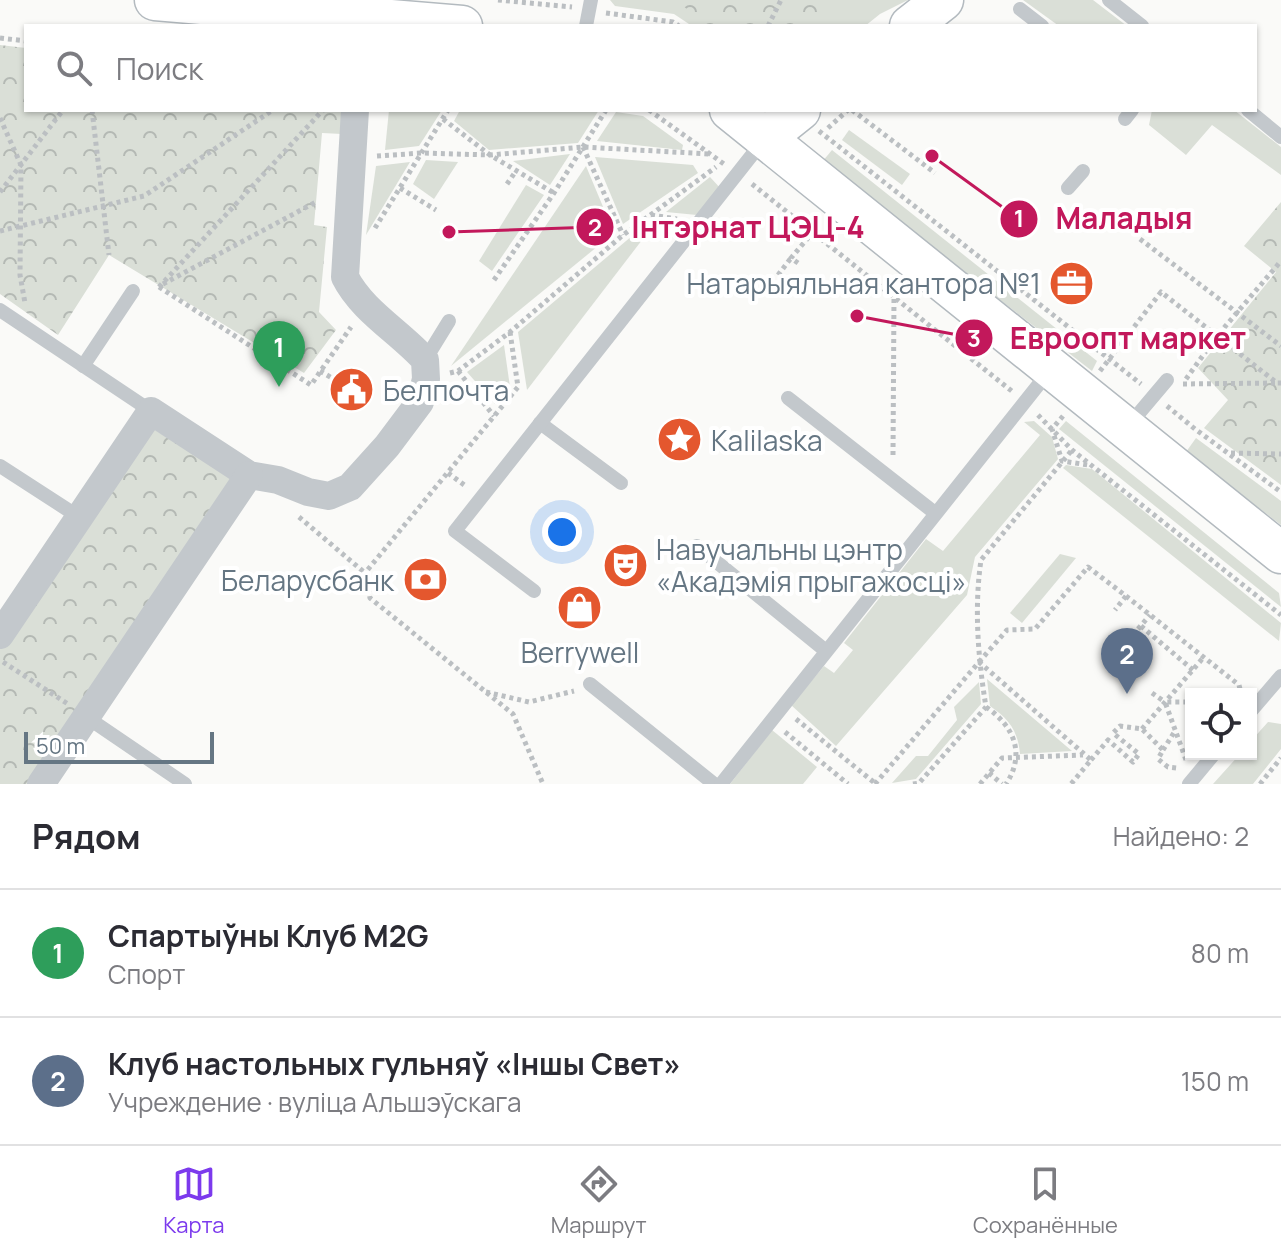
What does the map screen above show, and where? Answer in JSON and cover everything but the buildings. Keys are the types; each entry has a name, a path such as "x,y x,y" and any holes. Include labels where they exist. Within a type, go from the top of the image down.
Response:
{"main road":[{"path":"155,0 422,24"},
{"path":"913,24 943,0"},
{"path":"732,112 1281,553"},
{"path":"765,138 806,119"}],"street":[{"path":"0,635 151,411 249,475 278,480 308,492 329,496 350,487 387,446 420,402 426,369 405,338 352,293 345,277 355,112"},
{"path":"41,784 249,475"}],"lane":[{"path":"586,24 591,0"},
{"path":"1109,0 1139,24"},
{"path":"1020,9 1039,24"},
{"path":"1250,112 1281,137"},
{"path":"534,591 455,531 765,138"},
{"path":"1068,188 1083,171"},
{"path":"83,366 133,291"},
{"path":"0,310 151,411"},
{"path":"426,369 449,321"},
{"path":"721,784 1051,369"},
{"path":"1126,429 1167,380"},
{"path":"788,398 935,513"},
{"path":"540,423 621,483"},
{"path":"0,466 79,517"},
{"path":"697,546 826,651"},
{"path":"1257,704 1281,676"},
{"path":"590,684 714,784"},
{"path":"85,716 185,784"},
{"path":"1189,784 1209,760"}],"path":[{"path":"769,24 781,0"},
{"path":"0,38 24,41"},
{"path":"0,192 61,112"},
{"path":"92,112 109,255"},
{"path":"0,231 144,196 270,112"},
{"path":"159,287 321,112"},
{"path":"345,277 447,112"},
{"path":"494,280 605,112"},
{"path":"652,112 813,232 1025,402 1072,450 1281,615"},
{"path":"806,119 840,112"},
{"path":"853,112 935,173"},
{"path":"0,118 21,165 20,275 31,331"},
{"path":"443,119 490,155 554,193"},
{"path":"806,119 1110,357 1154,395"},
{"path":"378,141 377,157 422,153 490,155 583,147 711,154"},
{"path":"583,147 623,235"},
{"path":"426,369 458,371 510,332 623,235 722,163"},
{"path":"507,184 516,171"},
{"path":"400,188 436,210"},
{"path":"159,287 316,202"},
{"path":"778,275 813,232"},
{"path":"1140,239 1281,346"},
{"path":"791,258 798,263"},
{"path":"1281,261 1217,336 1165,404 1281,492"},
{"path":"159,287 311,385 366,306"},
{"path":"1110,357 1161,292 1280,384"},
{"path":"893,480 894,297"},
{"path":"365,573 518,387 510,332"},
{"path":"320,371 332,378"},
{"path":"458,371 494,416"},
{"path":"1182,384 1280,384"},
{"path":"1052,429 1062,461"},
{"path":"989,773 1004,784 1013,773 1016,757 1014,741 1006,723 986,707 979,662 978,580 981,560 1072,450"},
{"path":"1230,453 1281,454"},
{"path":"1062,461 1092,465"},
{"path":"448,473 468,489"},
{"path":"295,514 365,573 370,598 513,714 543,784"},
{"path":"783,708 876,784 1007,630 1035,629 1088,567 1240,688"},
{"path":"1115,610 1126,596"},
{"path":"1049,612 1057,616"},
{"path":"1150,615 1140,628 1193,670"},
{"path":"1142,729 1203,658"},
{"path":"0,660 85,716"},
{"path":"979,662 1091,760"},
{"path":"485,692 529,702 548,699 590,684"},
{"path":"1152,693 1165,702 1185,702"},
{"path":"1165,702 1185,757"},
{"path":"918,784 986,707"},
{"path":"772,721 848,784"},
{"path":"1071,784 1108,740 1133,762 1139,754 1113,733 1120,726 1142,729 1163,750"},
{"path":"1175,731 1158,759 1175,769 1186,760"},
{"path":"980,784 1002,758 1084,755"},
{"path":"1271,784 1262,782 1281,758"}],"green space":[{"path":"610,0 908,0 868,24 689,24 674,14 615,6"},
{"path":"676,0 820,0 822,16 808,24 705,24"},
{"path":"1023,0 1093,0 1124,24 1056,24"},
{"path":"0,45 24,48 24,112 343,112 342,134 322,133 314,225 327,227 319,312 336,330 304,373 109,255 58,335 0,294"},
{"path":"389,112 441,112 419,146 385,150"},
{"path":"459,112 598,112 578,143 489,150 454,121"},
{"path":"616,112 643,116 683,145 682,150 597,141"},
{"path":"1152,112 1237,112 1281,147 1281,175 1212,125 1186,155 1149,125"},
{"path":"849,130 910,174 902,185 842,140"},
{"path":"832,150 1097,361 1092,371 822,162"},
{"path":"570,154 550,185 513,161"},
{"path":"595,157 693,165 698,173 623,224"},
{"path":"426,160 458,162 434,199 413,184"},
{"path":"410,162 366,235 376,166"},
{"path":"586,166 614,233 451,366"},
{"path":"710,177 721,189 697,215 666,212"},
{"path":"526,185 544,195 492,271 479,261"},
{"path":"1281,202 1281,485 1204,428 1228,400 1198,368 1276,272 1244,246"},
{"path":"645,225 652,227 527,390 518,332"},
{"path":"504,345 510,387 495,404 467,372"},
{"path":"1034,421 1052,437 1058,459 975,557 967,595 836,746 791,705 824,666 834,673 853,650 844,643 926,539 943,551 1040,435 1024,422"},
{"path":"1066,421 1279,593 1281,607 1059,429"},
{"path":"147,425 234,479 30,784 0,784 0,647"},
{"path":"1196,438 1281,501 1281,525 1186,452"},
{"path":"1066,465 1092,469 1281,623 1279,641 1063,468"},
{"path":"1060,554 1076,558 1022,623 1010,613"},
{"path":"987,679 1072,751 1020,754 1011,726 990,706"},
{"path":"979,682 981,704 916,779 892,783 916,756 928,756 957,720 954,707"},
{"path":"1268,722 1281,724 1281,749 1253,784 1213,784 1235,760 1257,760 1257,734"},
{"path":"772,730 817,767 803,784 730,784"}],"place":[{"name":"Маладыя","path":"932,156"},
{"name":"Інтэрнат ЦЭЦ-4","path":"449,232"},
{"name":"Натарыяльная кантора №1","path":"1072,283"},
{"name":"Евроопт маркет","path":"857,316"},
{"name":"Спартыўны Клуб M2G","path":"279,387"},
{"name":"Белпочта","path":"352,390"},
{"name":"Kalilaska","path":"680,440"},
{"name":"Навучальны цэнтр «Акадэмія прыгажосці»","path":"625,565"},
{"name":"Беларусбанк","path":"425,580"},
{"name":"Berrywell","path":"580,607"},
{"name":"Клуб настольных гульняў «Іншы Свет»","path":"1127,694"}]}
